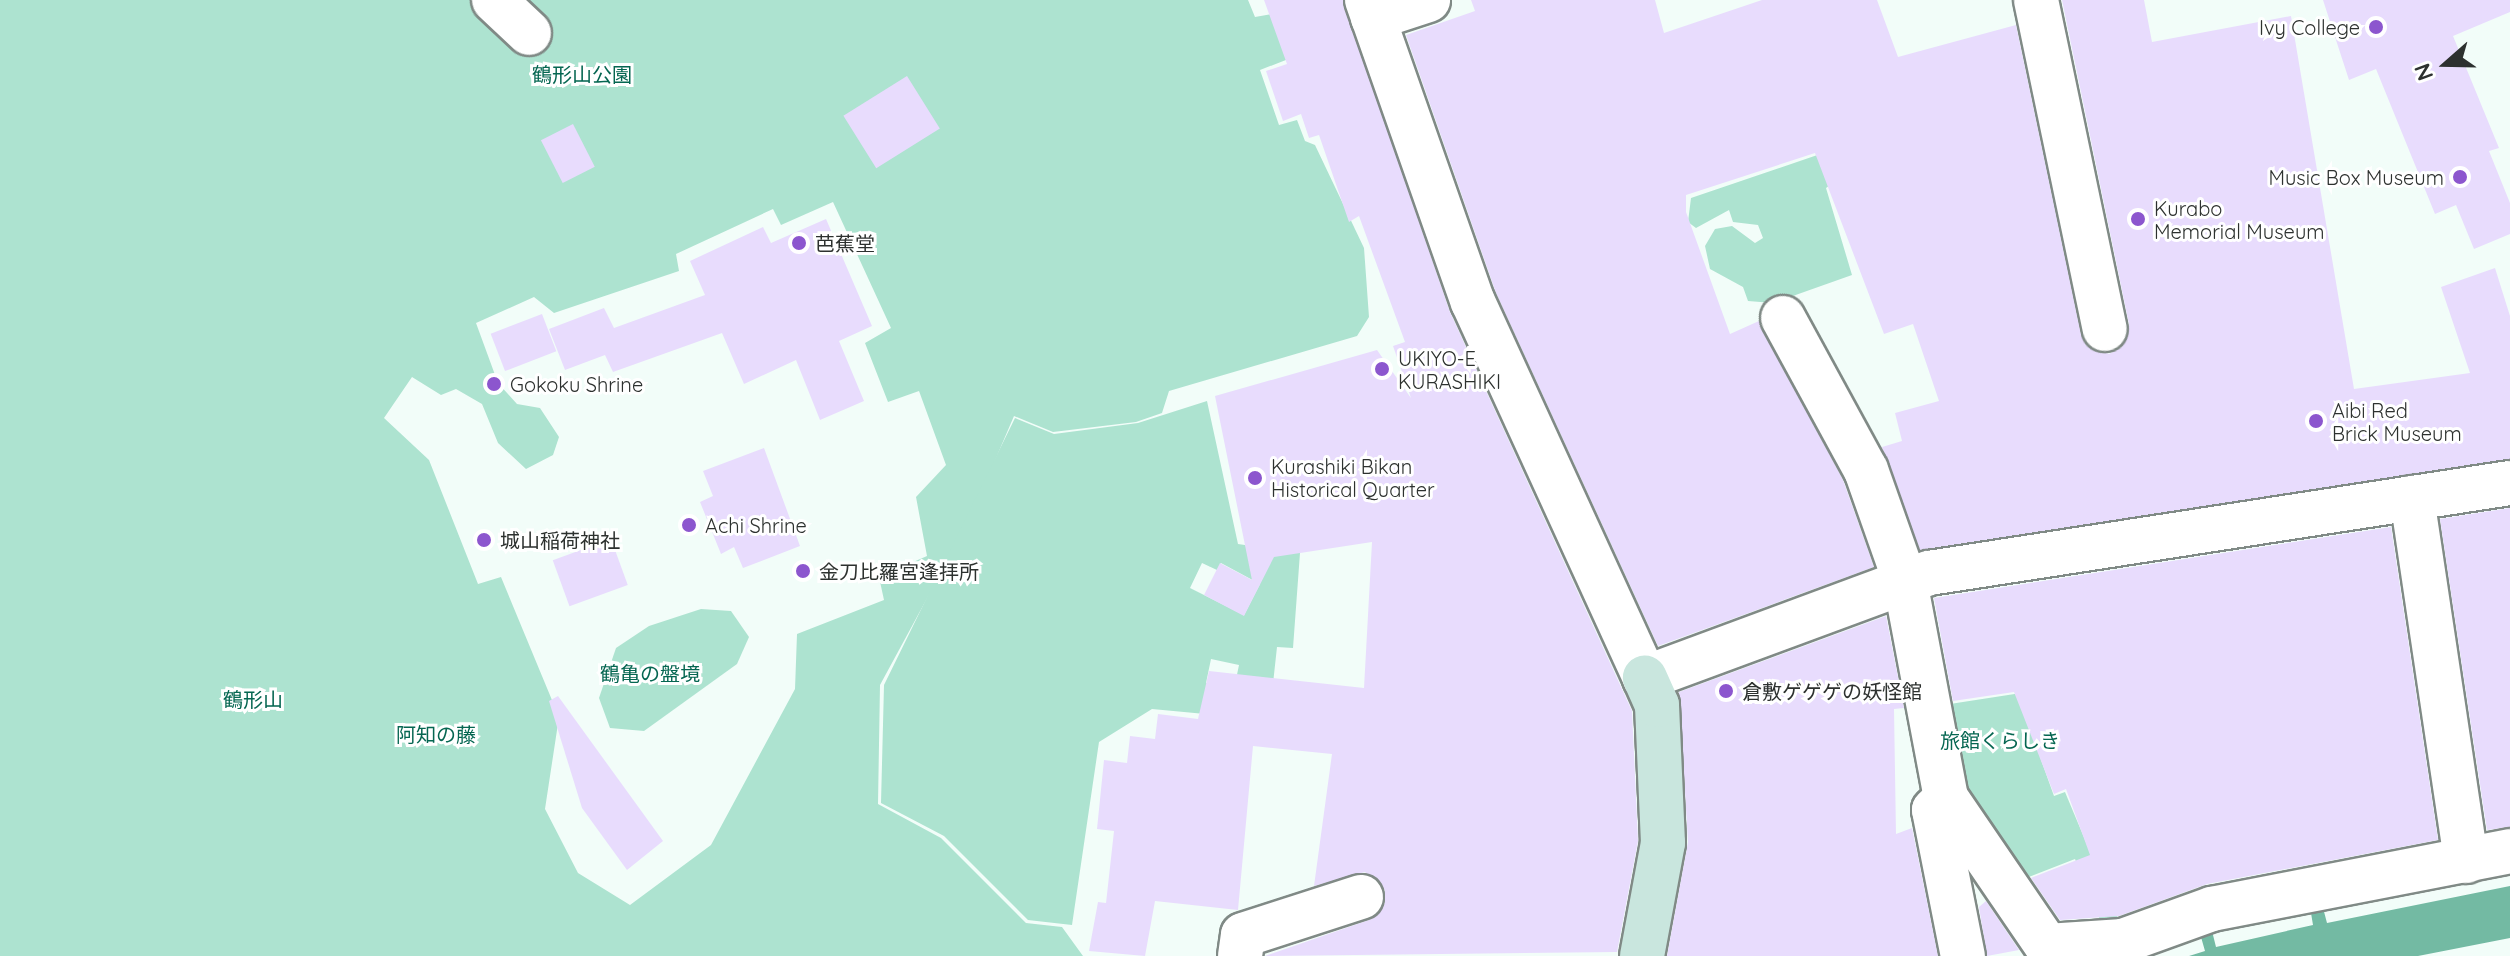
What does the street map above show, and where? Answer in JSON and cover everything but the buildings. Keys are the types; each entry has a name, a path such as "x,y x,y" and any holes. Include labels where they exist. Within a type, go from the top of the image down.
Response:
{"street":[{"path":"494,0 529,33"},
{"path":"1428,0 1370,9 1473,302 1657,705 1663,843 1642,956"},
{"path":"2036,0 2105,329"},
{"path":"1783,318 1866,470 1905,581 1946,798 2044,951 2122,948 2212,909 2510,851"},
{"path":"1645,678 1905,581 2510,483"},
{"path":"2412,498 2466,861"},
{"path":"1946,798 1934,810 1963,956"},
{"path":"1240,956 1243,935 1361,897"}],"green space":[{"name":"鶴形山","path":"0,0 1248,0 1255,17 1277,13 1291,58 1260,70 1279,125 1297,120 1305,141 1315,145 1364,248 1369,317 1357,336 1169,391 1162,413 1136,422 1053,432 1014,416 969,521 880,685 878,804 941,838 1026,923 1062,927 1083,956 0,956","holes":["833,202 891,328 865,343 888,402 919,391 946,465 916,497 927,556 879,577 884,600 797,634 795,689 711,845 630,905 578,873 545,809 559,717 501,577 478,584 429,460 384,418 412,377 441,395 456,389 482,404 498,443 526,469 553,455 559,437 540,408 517,404 498,383 476,323 534,297 554,313 679,271 676,254 773,209 781,225"]},
{"path":"1832,150 1840,178 1826,188 1852,275 1773,303 1748,301 1743,287 1710,269 1705,246 1715,229 1732,226 1755,243 1763,238 1758,225 1733,222 1729,210 1696,228 1688,222 1691,198"},
{"path":"1207,401 1238,544 1300,553 1293,648 1277,647 1269,720 1152,709 1099,742 1072,925 1028,920 944,836 881,803 884,685 1015,418 1054,434 1138,423","holes":["1202,563 1217,570 1221,563 1260,584 1244,615 1190,588","1211,659 1239,665 1234,689 1206,683"]},
{"name":"鶴亀の盤境","path":"701,609 731,611 749,637 737,664 644,731 610,728 599,698 616,648 649,626"},
{"name":"旅館くらしき","path":"2059,687 2040,757 2054,796 2065,792 2119,921 2100,920 2075,859 2026,878 1969,810 1950,704"}],"shaded area":[{"path":"2510,886 2510,938 2418,956 2189,956 2205,951 2199,930 2211,927 2216,947 2313,925 2310,907 2322,904 2327,923"}],"place":[{"name":"Ivy College","path":"2376,27"},
{"name":"Music Box Museum","path":"2460,177"},
{"name":"Kurabo Memorial Museum","path":"2138,219"},
{"name":"芭蕉堂","path":"799,243"},
{"name":"UKIYO-E KURASHIKI","path":"1382,369"},
{"name":"Gokoku Shrine","path":"494,384"},
{"name":"Aibi Red Brick Museum","path":"2316,421"},
{"name":"Kurashiki Bikan Historical Quarter","path":"1255,478"},
{"name":"Achi Shrine","path":"689,525"},
{"name":"城山稲荷神社","path":"484,540"},
{"name":"金刀比羅宮逢拝所","path":"803,571"},
{"name":"倉敷ゲゲゲの妖怪館","path":"1726,691"}],"park label":[{"name":"鶴形山公園","path":"582,74"},
{"name":"阿知の藤","path":"436,734"}]}
